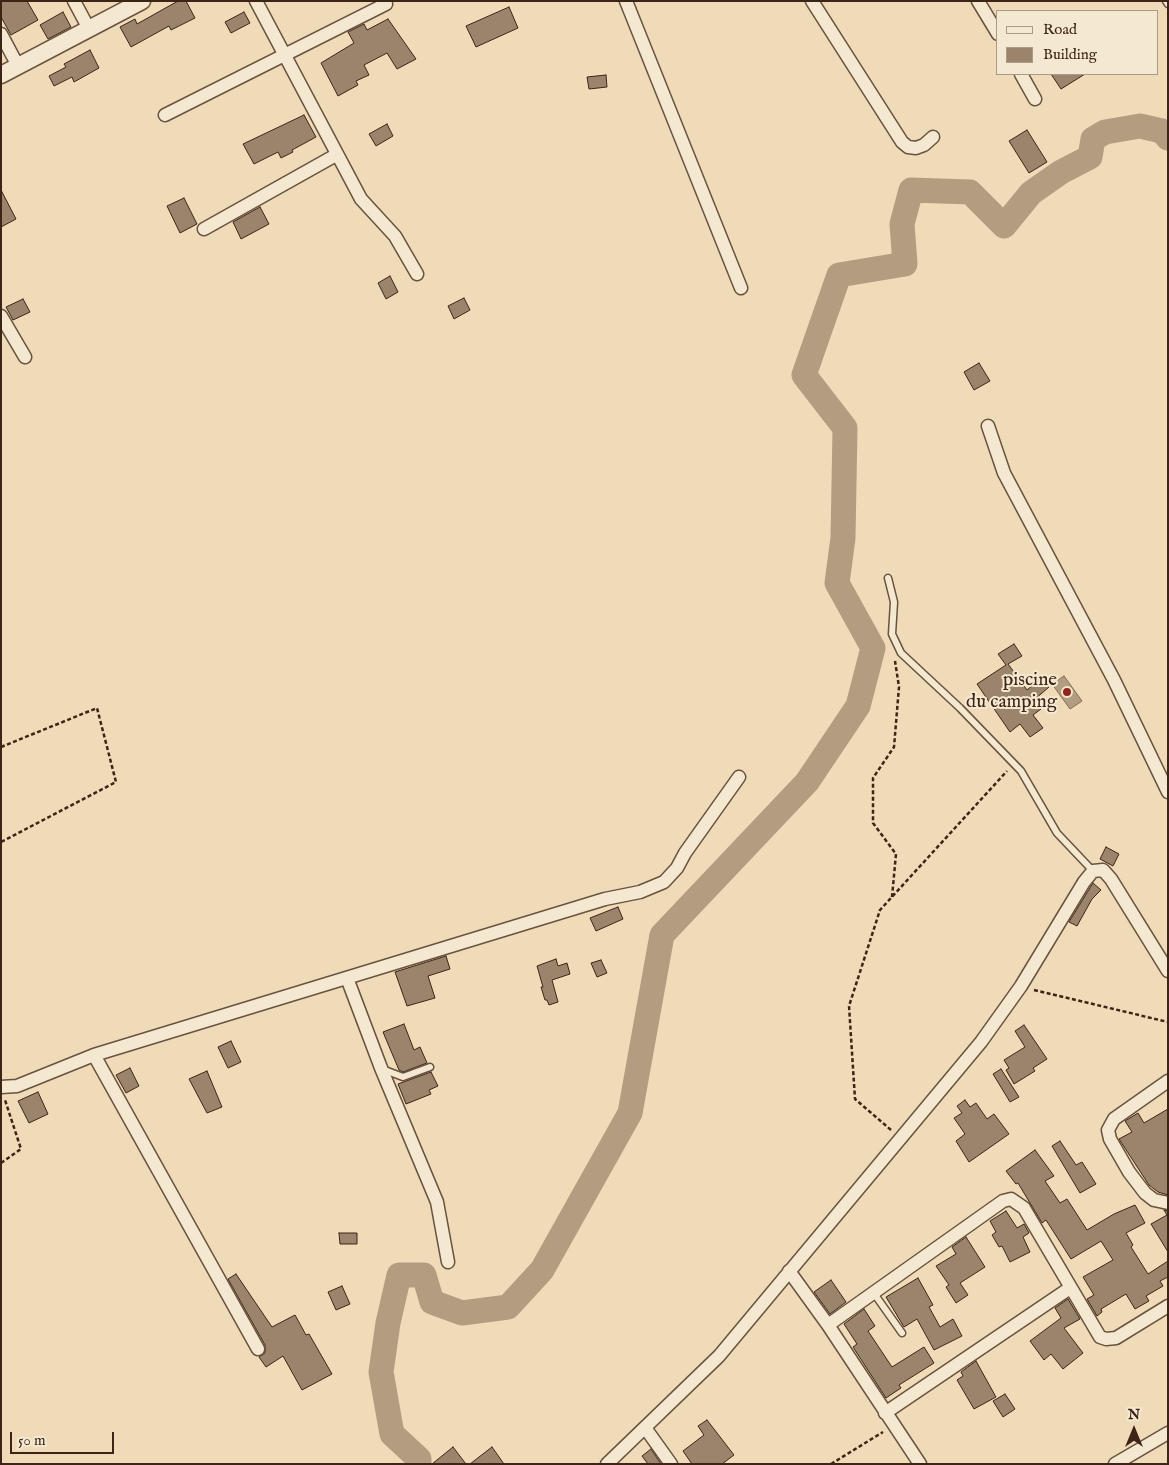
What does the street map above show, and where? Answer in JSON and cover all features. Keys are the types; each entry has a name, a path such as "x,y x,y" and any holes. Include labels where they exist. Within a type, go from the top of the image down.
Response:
{"street":[{"path":"74,1 89,30"},
{"path":"1,75 142,1"},
{"path":"256,1 336,155 365,205 395,236 417,274"},
{"path":"626,1 741,288"},
{"path":"812,1 902,142 908,147 916,148 924,145 933,137"},
{"path":"978,1 996,31"},
{"path":"165,115 386,4"},
{"path":"1,34 18,66"},
{"path":"1021,75 1035,99"},
{"path":"204,229 336,155"},
{"path":"1,316 25,357"},
{"path":"988,426 1004,473 1114,680 1168,792"},
{"path":"3,1092 94,1055 605,899 640,892 664,882 677,868 685,853 739,777"},
{"path":"607,1464 646,1429 719,1356 981,1042 1021,986 1093,870 1103,870 1111,878 1168,971"},
{"path":"347,978 381,1068 437,1202 448,1262"},
{"path":"94,1055 258,1349"},
{"path":"1168,1080 1114,1119 1108,1130 1110,1138 1145,1193 1154,1200 1168,1203"},
{"path":"828,1325 1003,1201 1011,1199 1024,1208 1100,1337 1106,1340 1116,1338 1168,1306"},
{"path":"789,1271 828,1325 892,1426 920,1464"},
{"path":"885,1413 1070,1288"},
{"path":"646,1429 671,1464"},
{"path":"1115,1464 1168,1432"}],"lane":[{"path":"888,578 894,602 892,634 901,653 960,708 1014,764 1032,788 1057,833 1093,870"},
{"path":"381,1068 403,1077 430,1067"},
{"path":"873,1292 902,1333"}],"path":[{"path":"892,634 899,687 894,747 873,778 873,823 896,854 892,897"},
{"path":"1,747 97,708 116,782 1,842"},
{"path":"901,1139 855,1099 849,1006 880,910 1014,764"},
{"path":"1021,986 1168,1022"},
{"path":"1,1163 21,1149 3,1092"},
{"path":"831,1464 892,1426"}],"shaded area":[{"name":"piscine du camping","path":"1064,676 1082,701 1070,709 1052,684"}],"building":[{"path":"1,1 27,1 38,20 11,35 1,17"},
{"path":"178,1 186,1 195,18 171,30 169,26 131,47 120,27 135,19 137,24"},
{"path":"509,7 518,28 476,47 466,26"},
{"path":"63,12 71,27 48,39 40,25"},
{"path":"244,12 250,23 231,33 225,22"},
{"path":"388,19 416,59 397,69 387,53 364,65 369,75 356,81 358,85 338,96 321,63 354,43 348,32 364,24 367,30"},
{"path":"90,50 99,68 74,82 72,77 54,86 49,76 66,67 64,64"},
{"path":"606,75 607,87 589,89 587,77"},
{"path":"1052,75 1083,75 1061,89"},
{"path":"304,115 316,137 281,158 278,152 254,164 243,144"},
{"path":"387,124 393,136 376,146 369,134"},
{"path":"1027,130 1047,162 1029,173 1009,141"},
{"path":"1,190 16,219 1,227"},
{"path":"184,198 197,224 180,233 167,206"},
{"path":"260,207 269,224 241,239 233,222"},
{"path":"390,276 398,292 386,299 378,283"},
{"path":"464,298 470,310 454,319 448,306"},
{"path":"23,299 30,312 13,320 6,307"},
{"path":"979,363 990,381 974,390 964,372"},
{"path":"1014,644 1022,656 1008,664 1027,690 1041,678 1049,687 1034,700 1041,709 1033,715 1043,728 1030,737 1020,724 1010,732 977,684 1006,665 998,654"},
{"path":"1106,847 1119,854 1113,866 1100,859"},
{"path":"1093,883 1101,890 1092,899 1077,926 1069,922"},
{"path":"618,907 623,919 596,931 590,918"},
{"path":"446,956 450,969 428,976 435,998 407,1006 395,972"},
{"path":"556,959 558,966 567,963 570,974 552,980 558,1002 549,1005 547,1000 545,1000 541,987 543,987 537,966"},
{"path":"601,960 607,973 597,977 591,963"},
{"path":"404,1024 414,1050 420,1047 427,1063 403,1072 399,1070 383,1032"},
{"path":"1024,1025 1047,1059 1033,1068 1035,1071 1014,1084 1006,1070 1009,1068 1004,1060 1025,1047 1015,1031"},
{"path":"231,1041 241,1062 228,1068 218,1047"},
{"path":"130,1068 139,1086 126,1093 116,1075"},
{"path":"1001,1069 1019,1097 1010,1102 993,1074"},
{"path":"207,1071 222,1107 207,1113 189,1079"},
{"path":"431,1072 438,1086 429,1090 431,1094 406,1104 398,1084"},
{"path":"38,1092 48,1114 29,1123 18,1101"},
{"path":"965,1100 970,1107 976,1103 987,1119 994,1114 1009,1134 969,1162 956,1141 965,1134 954,1118 962,1113 957,1106"},
{"path":"1168,1109 1168,1195 1158,1192 1149,1185 1119,1139 1132,1132 1125,1121 1138,1113 1144,1123"},
{"path":"1060,1141 1076,1165 1082,1162 1096,1184 1080,1193 1052,1146"},
{"path":"1035,1150 1054,1176 1045,1181 1060,1203 1067,1199 1087,1230 1114,1214 1135,1205 1145,1223 1126,1233 1133,1245 1131,1247 1148,1274 1168,1261 1168,1277 1160,1281 1163,1286 1146,1296 1149,1301 1135,1309 1126,1294 1101,1309 1102,1312 1097,1316 1087,1299 1094,1295 1083,1277 1113,1260 1101,1241 1071,1259 1046,1220 1042,1223 1018,1183 1016,1184 1006,1171"},
{"path":"1164,1210 1168,1211 1168,1252 1151,1224 1167,1215"},
{"path":"1006,1211 1017,1228 1024,1224 1029,1233 1023,1237 1030,1252 1010,1262 1002,1246 999,1247 992,1235 996,1232 990,1221"},
{"path":"339,1233 357,1233 357,1244 340,1244"},
{"path":"966,1237 985,1267 960,1283 968,1295 956,1303 946,1287 949,1285 936,1266 956,1254 952,1247"},
{"path":"236,1274 272,1327 295,1315 306,1335 309,1334 332,1374 302,1390 283,1356 266,1367 259,1357 265,1353 265,1345 228,1279"},
{"path":"918,1278 933,1305 929,1307 940,1327 953,1319 962,1336 934,1350 917,1319 904,1327 886,1297"},
{"path":"831,1280 846,1302 830,1314 814,1292"},
{"path":"342,1286 350,1304 336,1310 328,1292"},
{"path":"1068,1299 1080,1319 1064,1328 1083,1353 1063,1369 1051,1354 1044,1360 1030,1341 1061,1318 1055,1308"},
{"path":"864,1309 875,1326 868,1331 892,1367 924,1347 934,1363 899,1385 901,1388 886,1398 853,1347 857,1344 844,1324"},
{"path":"976,1361 996,1397 974,1409 957,1380 963,1376 961,1372"},
{"path":"1005,1394 1015,1409 1003,1417 993,1401"},
{"path":"707,1420 734,1455 722,1464 692,1464 683,1451 704,1435 698,1426"},
{"path":"453,1447 466,1464 432,1464"},
{"path":"492,1447 504,1464 470,1464"},
{"path":"651,1449 661,1464 648,1464 642,1456"}],"waterway":[{"path":"419,1464 419,1459 392,1434 381,1372 388,1323 399,1275 424,1275 432,1302 462,1313 508,1307 542,1270 630,1113 662,935 807,782 858,706 873,648 837,583 843,538 845,428 804,375 839,275 905,264 902,224 911,190 970,192 1004,226 1031,193 1061,172 1090,157 1093,139 1105,132 1140,126 1162,131 1168,138"}],"place":[{"name":"piscine du camping","path":"1067,692"}]}
